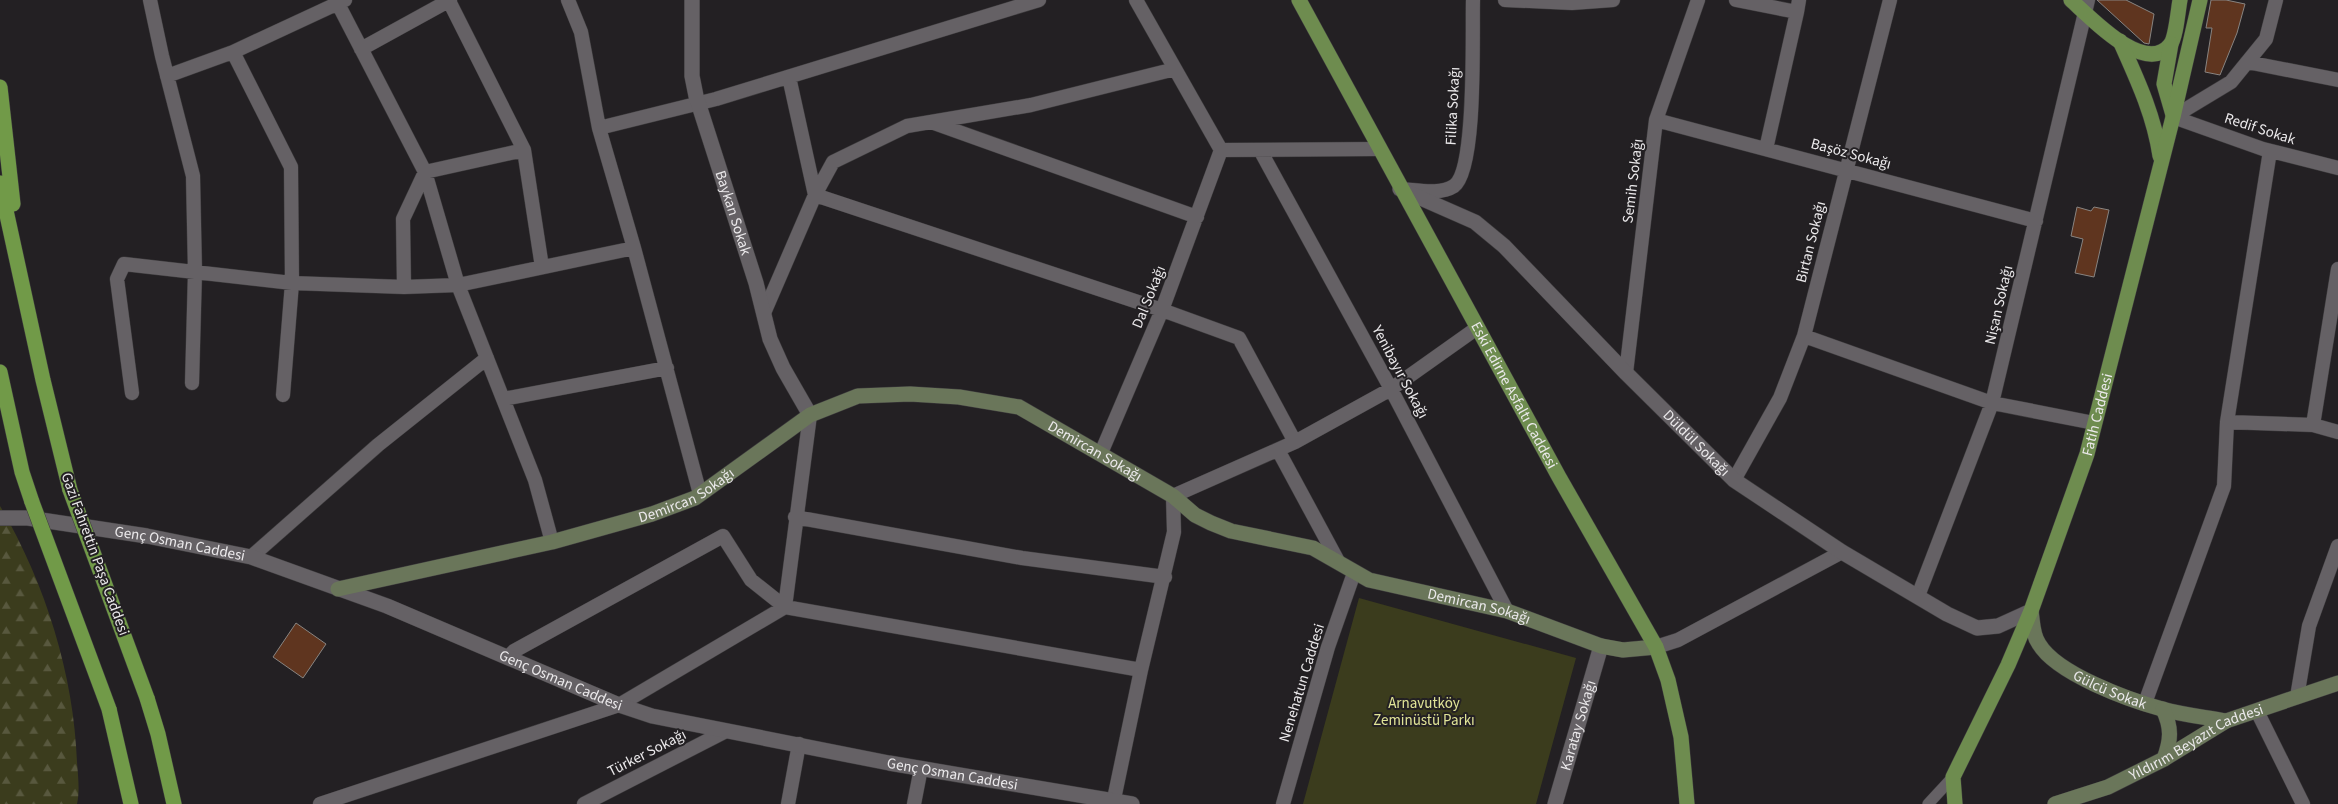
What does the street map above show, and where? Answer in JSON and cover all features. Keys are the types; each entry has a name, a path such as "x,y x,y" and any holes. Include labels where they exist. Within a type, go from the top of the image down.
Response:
{"highway":[{"path":"0,87 19,266"},
{"name":"Gazi Fahrettin Paşa Caddesi","path":"0,183 43,380 70,490 147,698 158,734 174,804"},
{"path":"0,372 22,472 109,709 131,804"}],"main road":[{"name":"Eski Edirne Asfaltı Caddesi","path":"1299,0 1400,189 1656,647 1668,680 1681,737 1688,804"},
{"path":"2071,0 2087,7 2119,40 2134,51 2151,56 2161,53 2171,44"},
{"path":"2173,116 2164,84 2180,0"},
{"name":"Fatih Caddesi","path":"1953,777 2008,665 2031,611 2086,454 2161,164 2200,0"},
{"path":"2119,40 2148,105 2156,134 2161,164"},
{"name":"Demircan Sokağı","path":"338,589 552,542 624,523 682,503 700,494 810,415 858,396 910,394 990,400 1019,407 1101,452 1173,496 1194,515 1231,530 1313,548 1369,580 1508,611 1601,646 1623,650 1656,647"},
{"name":"Gülcü Sokak","path":"2031,611 2034,634 2048,654 2069,671 2119,695 2145,704 2226,721"},
{"name":"Yıldırım Beyazıt Caddesi","path":"2055,804 2108,786 2164,758 2226,721 2338,683"},
{"path":"2162,709 2170,728 2169,743 2164,758"},
{"path":"1953,777 1955,804"}],"street":[{"path":"150,0 167,76 193,176 195,272 192,383"},
{"path":"361,50 450,0 524,150 542,267"},
{"path":"568,0 582,32 599,128 634,248 700,494"},
{"name":"Baykan Sokak","path":"692,0 692,76 698,103 764,313 770,339 783,368 810,415"},
{"path":"599,128 698,103 788,77 1039,0"},
{"path":"1136,0 1221,150 1379,149"},
{"name":"Filika Sokağı","path":"1400,189 1442,191 1455,185 1463,175 1472,118 1473,0"},
{"path":"1505,0 1573,2 1613,0"},
{"name":"Semih Sokağı","path":"1626,373 1656,120 1698,0"},
{"path":"1736,0 1798,6 1766,148"},
{"name":"Birtan Sokağı","path":"1734,480 1780,398 1804,336 1890,0"},
{"path":"2173,116 2231,82 2266,39 2276,0"},
{"path":"167,76 233,52 340,1 361,50 425,172 458,285 535,480 552,542"},
{"name":"Nişan Sokağı","path":"1918,596 1992,403 2087,7"},
{"path":"233,52 291,167 292,283 283,395"},
{"path":"2247,62 2338,80"},
{"path":"764,313 815,195 833,162 907,126 1031,105 1175,69"},
{"path":"788,77 815,195"},
{"name":"Redif Sokak","path":"2173,116 2270,151 2338,168"},
{"name":"Başöz Sokağı","path":"1656,120 2036,221"},
{"path":"930,122 1197,217"},
{"path":"425,172 524,150"},
{"name":"Dal Sokağı","path":"1101,452 1162,310 1221,150"},
{"name":"Yenibayır Sokağı","path":"1260,150 1391,389 1508,611"},
{"path":"2145,704 2224,486 2227,422 2270,151"},
{"path":"404,287 403,219 425,172"},
{"name":"Düldül Sokağı","path":"1400,189 1475,222 1504,246 1626,373 1734,480 1842,552 1946,614 1977,628 1998,626 2031,611"},
{"path":"815,195 1162,310 1239,338 1295,442"},
{"path":"132,393 117,279 124,264 292,283 404,287 458,285 634,248"},
{"path":"2313,425 2338,269"},
{"path":"1114,799 1141,670 1174,532 1173,496 1295,442 1391,389 1477,328"},
{"path":"1804,336 1992,403 2094,423"},
{"path":"251,557 378,445 487,358"},
{"path":"503,399 667,368"},
{"path":"785,607 795,517 810,415"},
{"path":"2227,422 2313,425 2338,432"},
{"path":"1278,450 1339,563"},
{"path":"795,517 1022,558 1164,577"},
{"name":"Genç Osman Caddesi","path":"0,518 28,518 147,536 251,557 387,606 619,705 652,716 920,768 1114,799 1132,804"},
{"path":"508,657 514,651 723,536 751,580 785,607 1141,670"},
{"path":"2298,697 2309,626 2338,546"},
{"name":"Demircan Sokağı","path":"1656,647 1678,640 1842,552"},
{"name":"Nenehatun Caddesi","path":"1283,804 1328,647 1354,573"},
{"path":"320,804 619,705 785,607"},
{"name":"Karatay Sokağı","path":"1555,804 1601,646"},
{"path":"2256,711 2302,803"},
{"name":"Türker Sokağı","path":"584,804 726,731"},
{"path":"788,804 799,744"},
{"path":"914,804 920,768"},
{"name":"Fatih Caddesi","path":"1928,804 1953,777"}],"green space":[{"path":"0,506 31,566 54,630 63,663 75,729 78,783 77,804 0,804"},
{"name":"Arnavutköy Zeminüstü Parkı","path":"1359,598 1576,658 1536,804 1303,804"}],"building":[{"path":"2097,0 2126,0 2154,14 2149,44 2144,43"},
{"path":"2211,0 2226,0 2245,4 2237,33 2220,75 2205,72 2212,28 2206,28"},
{"path":"2077,207 2091,211 2094,207 2109,210 2094,277 2075,273 2083,239 2071,236"},
{"path":"296,623 326,644 303,678 273,657"}]}
